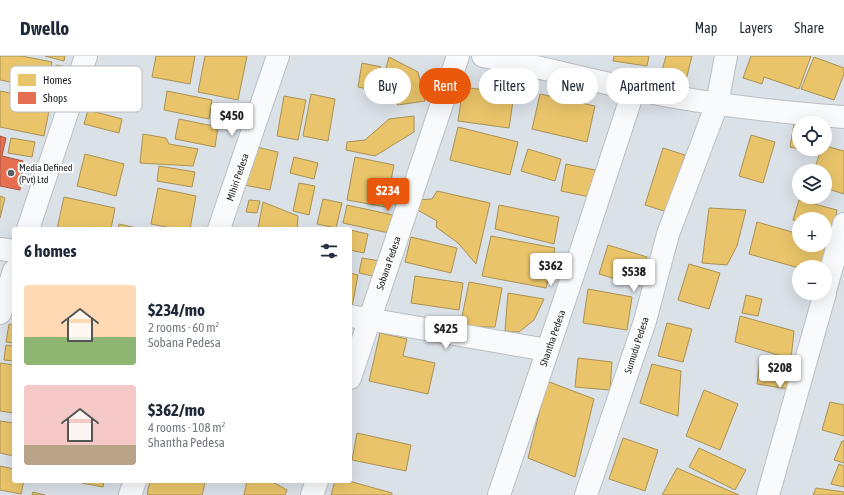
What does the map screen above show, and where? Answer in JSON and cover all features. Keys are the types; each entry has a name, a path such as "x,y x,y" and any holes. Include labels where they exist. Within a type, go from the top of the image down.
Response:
{"street":[{"path":"83,66 86,56"},
{"name":"Mihiri Pedesa","path":"220,227 278,56"},
{"name":"Sobana Pedesa","path":"352,366 360,318 458,56"},
{"path":"483,56 519,59 606,82"},
{"name":"Sumudu Pedesa","path":"586,495 645,321 668,234 717,104 726,56"},
{"path":"689,99 785,113 844,117"},
{"name":"Shantha Pedesa","path":"499,495 547,350 582,251 629,104"},
{"path":"29,227 67,112"},
{"path":"832,267 844,224"},
{"path":"0,249 12,251"},
{"path":"0,313 12,277"},
{"path":"768,495 823,300"},
{"path":"360,318 547,350"},
{"path":"130,495 134,483"},
{"path":"312,495 316,483"}],"building: Homes":[{"path":"0,56 22,56 52,62 51,66 10,66 10,82 0,80"},
{"path":"45,56 65,56 64,61"},
{"path":"156,56 195,56 190,84 152,77"},
{"path":"205,56 247,56 238,100 198,92"},
{"path":"614,56 649,56 647,66 613,61"},
{"path":"666,56 692,56 689,68 663,68"},
{"path":"751,56 811,56 799,89 764,77 762,84 743,78"},
{"path":"389,57 410,68 386,68"},
{"path":"814,57 844,68 844,74 834,100 801,89"},
{"path":"362,63 381,67 364,68 364,88 358,87"},
{"path":"411,68 418,72 419,76 419,102 411,103"},
{"path":"471,88 479,89 479,104 513,104 509,128 458,121 460,104 471,104"},
{"path":"0,91 10,93 10,112 49,112 44,136 0,127"},
{"path":"167,91 212,100 209,119 164,110"},
{"path":"311,94 335,99 328,141 303,136"},
{"path":"540,94 547,96 547,104 586,104 595,106 587,142 532,129 538,104 539,104"},
{"path":"284,96 306,100 298,140 277,136"},
{"path":"87,112 96,112 122,119 119,133 84,124"},
{"path":"414,116 414,132 375,156 346,150 347,142 365,140 389,119"},
{"path":"179,119 218,127 215,147 175,139"},
{"path":"458,127 518,142 510,175 450,160"},
{"path":"143,134 166,138 169,144 198,149 193,166 140,163"},
{"path":"751,135 775,142 763,183 739,176"},
{"path":"792,136 792,147 790,147"},
{"path":"11,138 35,142 32,157 8,153"},
{"path":"252,146 278,152 270,190 244,185"},
{"path":"663,148 685,155 667,212 645,205"},
{"path":"832,148 844,151 844,194 832,190 832,164 816,164 819,156 832,156"},
{"path":"528,149 561,159 555,181 521,171"},
{"path":"85,154 124,164 116,196 77,186"},
{"path":"294,157 318,163 314,179 290,173"},
{"path":"355,157 394,165 386,207 347,200"},
{"path":"566,164 595,170 590,197 561,191"},
{"path":"159,166 195,172 192,187 157,181"},
{"path":"299,183 315,186 309,215 293,211"},
{"path":"158,188 196,196 190,227 167,227 151,224"},
{"path":"437,191 490,203 476,264 458,243 436,227 437,221 414,208 415,200 432,199"},
{"path":"0,196 5,198 0,218"},
{"path":"64,197 115,208 111,227 57,227"},
{"path":"323,199 342,203 336,227 317,224"},
{"path":"249,200 260,201 257,213 246,212"},
{"path":"263,202 298,216 297,227 258,227"},
{"path":"798,204 814,204 837,210 832,231 832,212 795,212"},
{"path":"347,205 393,215 389,233 343,223"},
{"path":"499,205 559,217 554,244 495,229"},
{"path":"709,208 746,210 737,246 727,265 702,263"},
{"path":"757,222 792,232 792,252 827,252 825,260 792,260 792,266 749,254"},
{"path":"119,224 132,227 118,227"},
{"path":"352,230 368,234 364,253 352,250"},
{"path":"491,236 555,248 546,288 482,276"},
{"path":"411,237 457,248 451,273 405,262"},
{"path":"608,245 647,257 639,286 599,274"},
{"path":"362,258 380,261 377,277 359,273"},
{"path":"689,264 720,273 709,309 678,300"},
{"path":"352,274 358,275 352,307"},
{"path":"415,276 463,283 459,310 411,303"},
{"path":"469,282 502,288 495,327 460,327"},
{"path":"588,289 632,297 627,330 583,323"},
{"path":"508,293 544,299 534,320 519,332 505,331"},
{"path":"746,295 762,299 758,316 742,313"},
{"path":"740,316 794,331 791,359 735,342"},
{"path":"667,323 692,329 683,362 658,356"},
{"path":"9,324 12,325 12,343 6,342"},
{"path":"380,333 407,339 403,356 435,363 428,394 369,381"},
{"path":"6,345 12,346 12,361 4,360"},
{"path":"578,358 612,362 610,390 575,387"},
{"path":"760,360 799,366 795,390 757,384"},
{"path":"0,363 12,365 12,413 0,411"},
{"path":"652,364 681,371 678,416 640,403"},
{"path":"547,381 594,399 575,477 528,458"},
{"path":"704,390 738,404 720,450 686,436"},
{"path":"830,402 844,405 844,436 822,430"},
{"path":"0,421 12,423 12,456 0,453"},
{"path":"357,433 411,445 406,471 352,460"},
{"path":"623,438 658,450 645,491 609,479"},
{"path":"842,441 844,441 844,463 834,460"},
{"path":"699,448 746,470 735,490 689,467"},
{"path":"839,464 844,466 844,487 831,484"},
{"path":"0,466 12,469 12,483 24,483 21,494 0,490"},
{"path":"677,468 739,495 662,495"},
{"path":"352,482 392,493 392,495 331,495 334,483"},
{"path":"82,483 104,483 103,487"},
{"path":"150,483 205,483 202,495 147,494"},
{"path":"247,483 275,483 287,490 285,495 244,495"},
{"path":"816,488 844,492 844,495 813,495"},
{"path":"33,492 45,495 32,495"}],"building: Shops":[{"name":"Media Defined (Pvt) Ltd","path":"0,136 6,138 2,156 23,161 20,190 0,186"}],"place":[{"name":"Media Defined (Pvt) Ltd","path":"11,173"}]}
